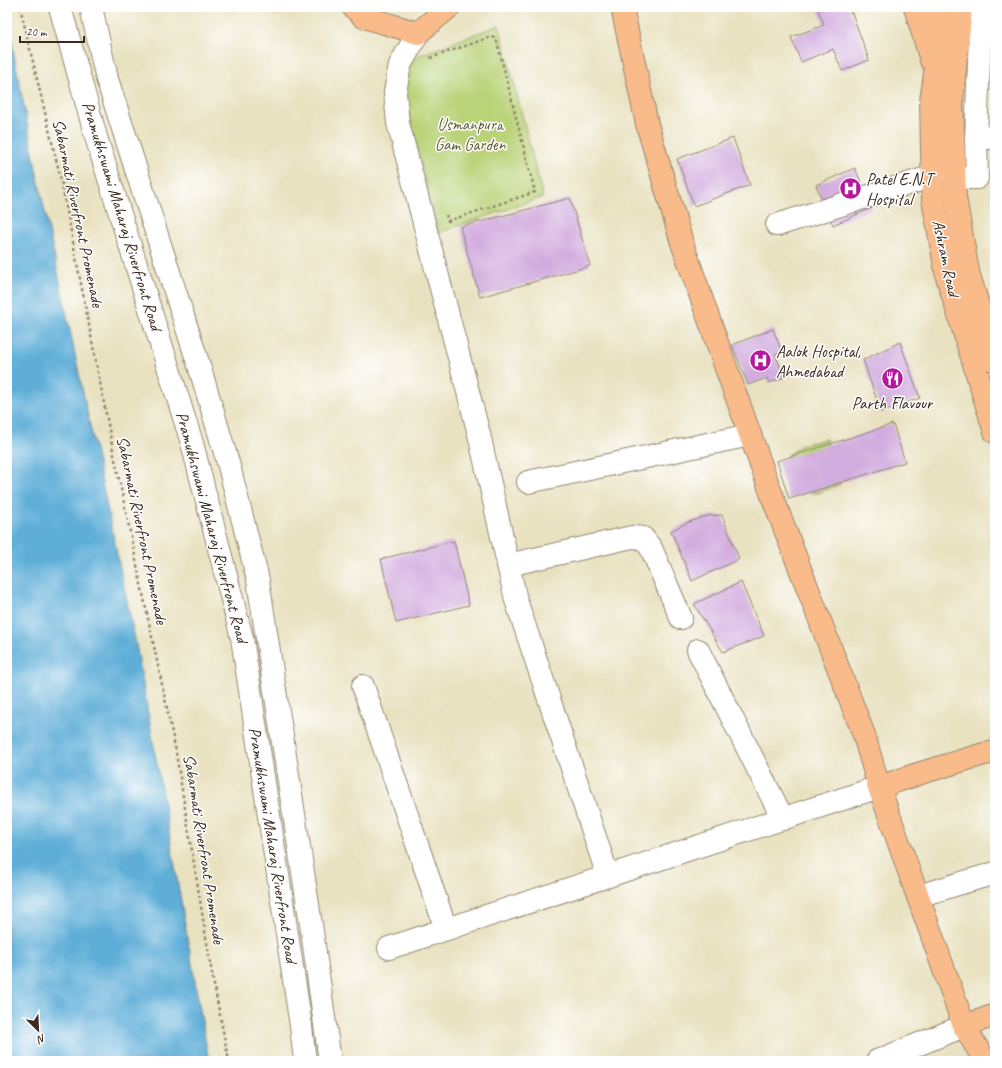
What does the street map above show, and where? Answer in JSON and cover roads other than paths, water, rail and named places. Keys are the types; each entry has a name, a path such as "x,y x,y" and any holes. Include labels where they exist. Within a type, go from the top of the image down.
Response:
{"main road":[{"path":"353,7 364,18 418,33 448,7"},
{"path":"622,7 649,131 682,243 774,501 864,735 879,787 964,1026 985,1061"},
{"path":"915,7 935,74"},
{"name":"Ashram Road","path":"939,7 935,74 931,100 933,199 947,277 995,432"},
{"name":"Ashram Road","path":"974,10 952,100 955,197 968,272 995,361"},
{"path":"879,787 921,773 995,752"},
{"path":"964,1026 995,1015"}],"street":[{"name":"Pramukhswami Maharaj Riverfront Road","path":"60,7 96,137 192,443 242,638 300,1018 305,1061"},
{"path":"90,7 107,79 223,444 258,580 312,931 330,1061"},
{"path":"954,178 977,178 985,138 974,10"},
{"path":"418,33 400,65 395,92 398,123 479,434 516,600 608,876"},
{"path":"777,225 933,176"},
{"path":"528,482 750,435"},
{"path":"508,565 632,537 643,538 651,548 681,618"},
{"path":"698,650 783,819"},
{"path":"363,686 446,929"},
{"path":"388,948 879,787"},
{"path":"918,896 995,873"},
{"path":"877,1061 964,1026"}],"water":[{"path":"7,18 36,169 136,644 209,1061 7,1061"}],"place":[{"name":"Patel E.N.T Hospital","path":"851,189"},
{"name":"Aalok Hospital, Ahmedabad","path":"761,361"},
{"name":"Parth Flavour","path":"892,379"}],"park label":[{"name":"Usmanpura Gam Garden","path":"470,134"}]}
